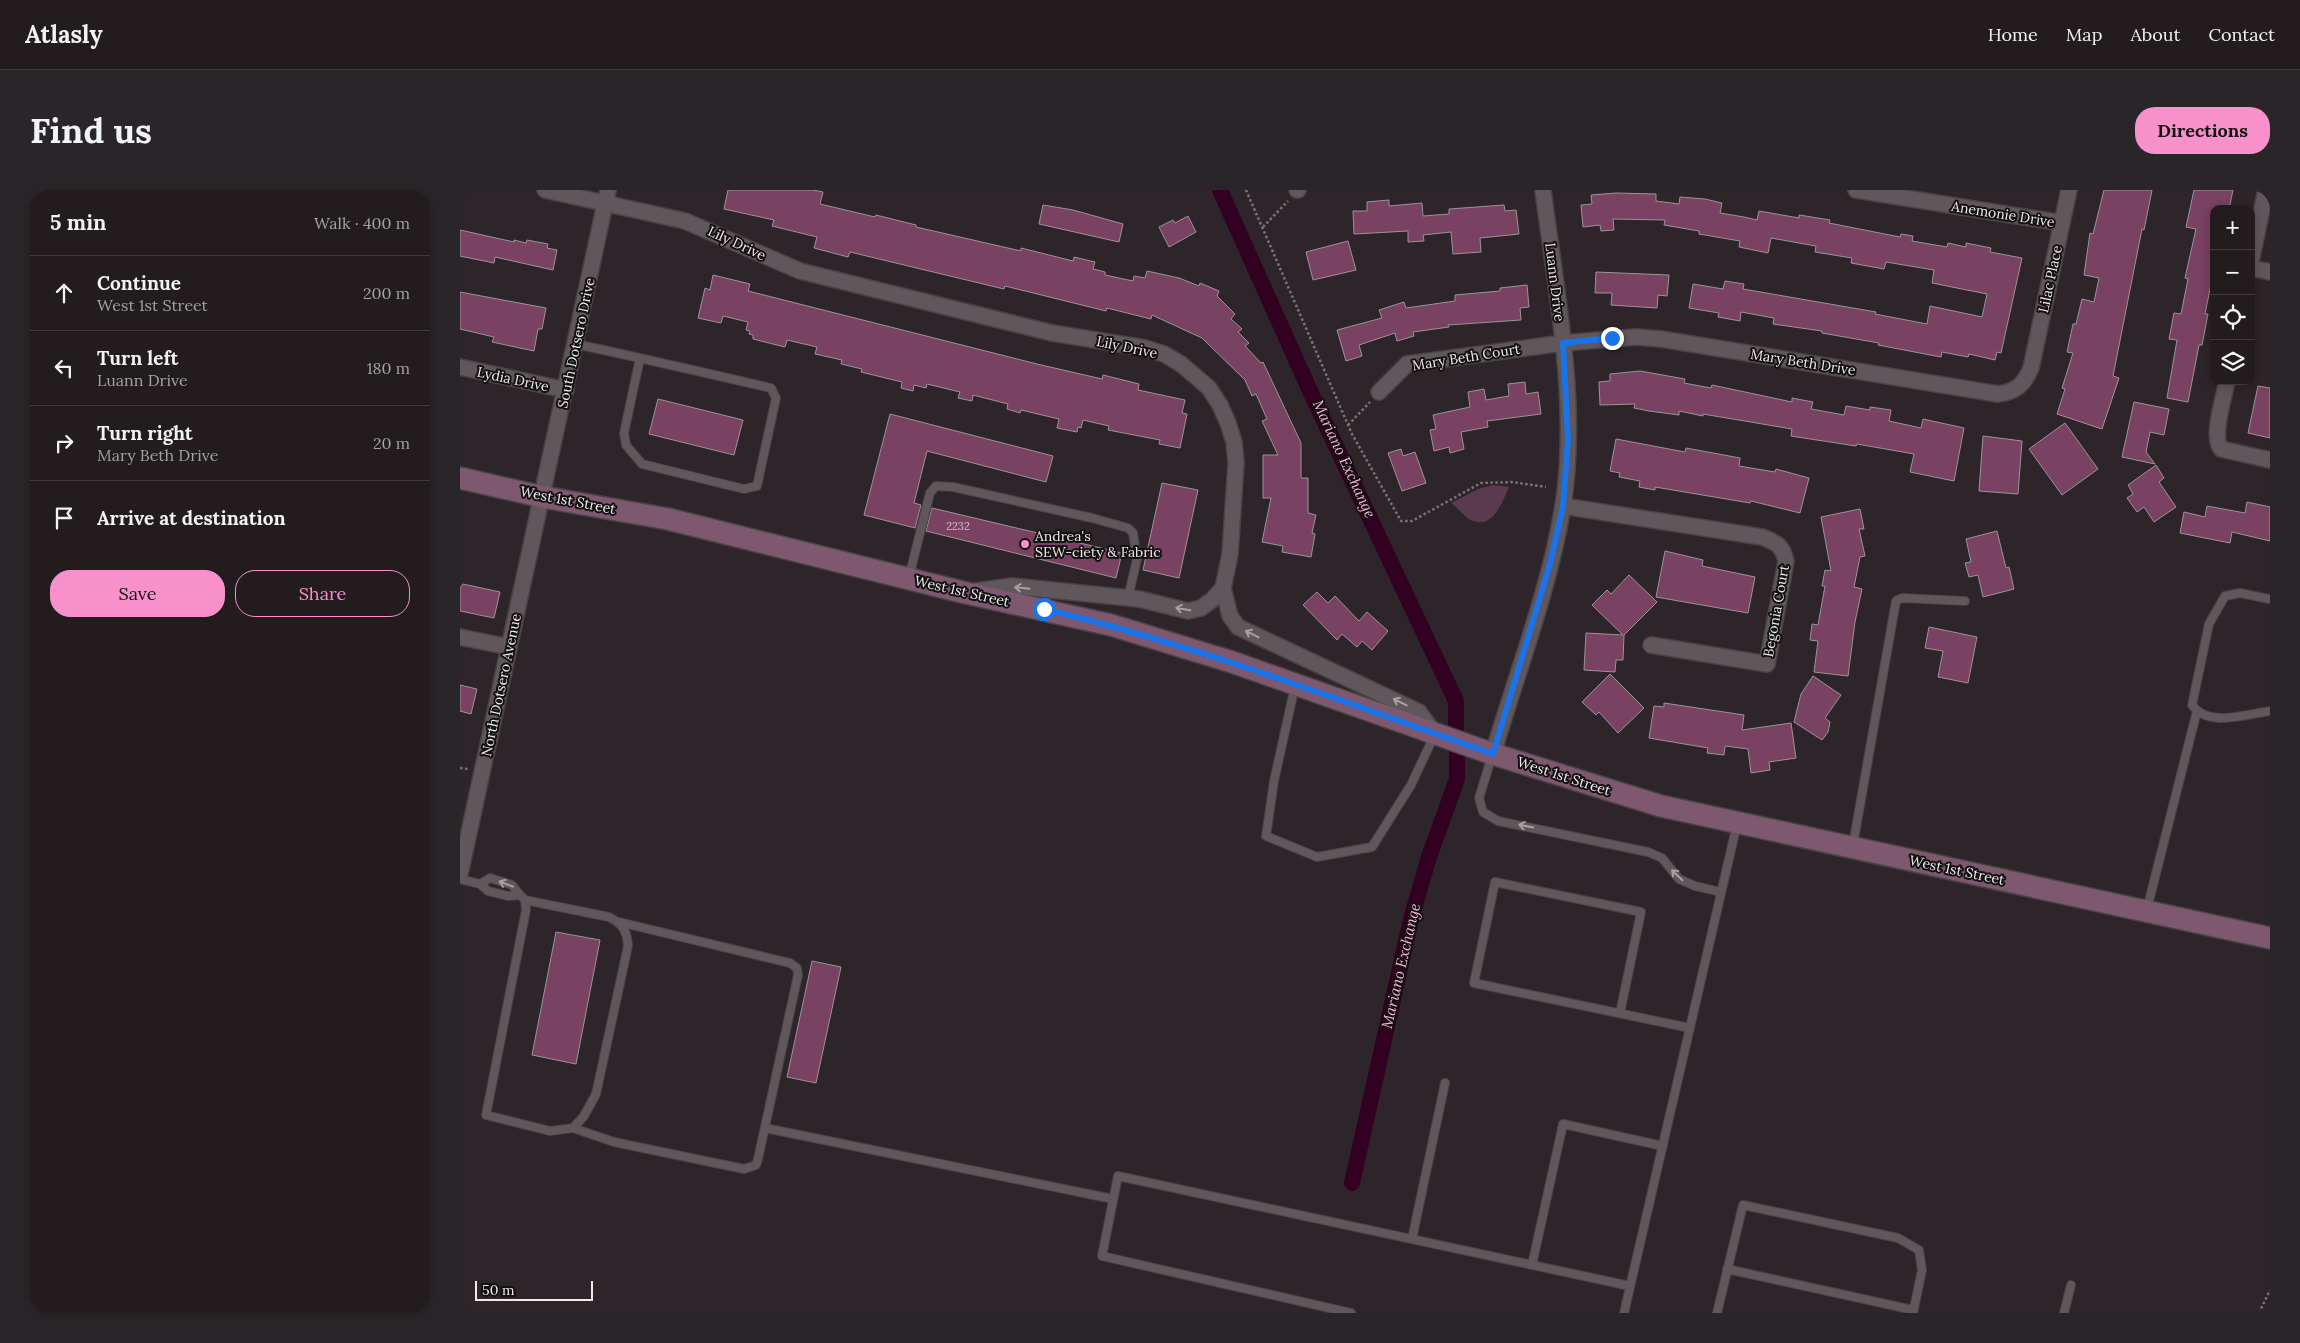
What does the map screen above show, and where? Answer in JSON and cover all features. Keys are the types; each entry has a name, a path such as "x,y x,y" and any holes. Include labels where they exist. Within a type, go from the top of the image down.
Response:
{"main road":[{"name":"West 1st Street","path":"460,478 543,496 668,519 962,592 1111,625 1177,644 1493,754 1661,806 2270,938"}],"street":[{"name":"Lily Drive","path":"545,190 607,197 685,221 800,271 1052,333 1144,348 1164,354 1182,364 1209,388 1220,404 1234,442 1236,463 1230,554 1223,588"},
{"name":"Luann Drive","path":"1493,754 1550,564 1563,506 1568,439 1563,343 1543,190"},
{"name":"Anemonie Drive","path":"1856,190 2062,224"},
{"name":"Lilac Place","path":"2031,368 2069,190"},
{"path":"2253,250 2266,190"},
{"name":"South Dotsero Drive","path":"543,496 607,197"},
{"path":"2255,269 2270,272"},
{"name":"Mary Beth Drive","path":"1563,343 1636,337 1661,339 1998,394 2009,392 2020,386 2026,380 2031,368"},
{"name":"Mary Beth Court","path":"1379,392 1407,364 1563,343"},
{"name":"Lydia Drive","path":"460,367 566,390"},
{"path":"2226,385 2216,434 2218,445 2221,449 2270,460"},
{"name":"North Dotsero Avenue","path":"460,873 543,496"},
{"name":"Begonia Court","path":"1563,506 1762,537 1776,542 1784,550 1786,561 1768,664 1651,645"},
{"path":"962,592 1012,586 1139,599 1188,611 1201,608 1223,588 1230,616 1238,627 1419,712 1435,734"},
{"path":"460,638 509,647"}],"lane":[{"path":"576,344 640,358 771,388 776,398 756,486 744,489 642,464 626,445 624,433 640,358"},
{"path":"909,578 930,492 936,486 952,487 1092,518 1128,528 1133,533 1137,559 1128,598"},
{"path":"2270,599 2240,593 2225,596 2209,624 2192,705 2197,712 2213,718 2270,711"},
{"path":"1852,847 1896,601 1902,598 1965,601"},
{"path":"1296,685 1274,781 1266,836 1317,857 1372,847 1411,785 1435,734"},
{"path":"2147,911 2197,712"},
{"path":"1493,754 1479,798 1483,812 1498,821 1648,852 1662,858 1679,879 1695,886 1721,892"},
{"path":"1625,1313 1737,822"},
{"path":"460,873 480,884 488,892 522,898 609,917 619,922 790,963 797,968 798,975 756,1165 744,1169 614,1142 573,1128 550,1131 486,1115 526,910 522,898 512,885 490,878 480,884"},
{"path":"1620,1013 1641,912 1495,882 1474,983 1690,1028"},
{"path":"573,1128 584,1116 596,1094 628,946 627,932 619,922"},
{"path":"1412,1239 1445,1082"},
{"path":"1532,1265 1563,1124 1663,1146"},
{"path":"765,1128 1113,1199"},
{"path":"1352,1313 1102,1256 1118,1176 1630,1286"},
{"path":"1716,1313 1743,1204 1898,1238 1919,1250 1922,1270 1913,1312 1727,1269"},
{"path":"2064,1313 2071,1285"}],"path":[{"path":"1246,190 1352,434 1401,521 1412,521 1481,483 1512,482 1546,487"},
{"path":"1263,227 1297,190"},
{"path":"1348,425 1379,392"},
{"path":"2259,1313 2270,1290"}],"shaded area":[{"path":"1493,485 1509,487 1495,514 1484,522 1469,519 1451,503 1478,489"}],"building":[{"path":"728,190 813,190 823,192 820,204 875,217 876,215 916,225 916,227 1021,251 1021,248 1073,261 1074,257 1095,262 1093,269 1105,272 1105,275 1133,281 1134,276 1145,278 1147,271 1179,278 1199,286 1200,283 1219,291 1217,296 1235,314 1231,319 1242,329 1238,332 1249,343 1245,346 1261,363 1263,362 1301,443 1301,478 1308,478 1308,513 1316,515 1312,533 1315,534 1311,557 1282,552 1283,546 1262,542 1271,498 1263,498 1263,455 1278,455 1262,421 1267,419 1256,394 1252,396 1245,380 1202,338 1152,315 1151,319 1107,308 1106,311 1005,286 1004,289 850,252 848,257 814,248 817,237 772,226 774,220 724,209"},
{"path":"2104,190 2152,190 2144,230 2142,229 2113,376 2119,378 2102,429 2057,414 2065,389 2062,388 2073,353 2067,352 2073,324 2076,324 2082,299 2094,302 2099,278 2084,275 2090,233 2093,234"},
{"path":"2194,190 2233,190 2230,205 2210,205 2210,289 2205,314 2208,314 2202,345 2199,345 2188,402 2167,398 2177,340 2169,339 2174,313 2181,314 2188,279 2185,278 2196,229 2186,227"},
{"path":"1616,193 1656,194 1656,201 1679,204 1680,197 1705,199 1722,203 1720,213 1757,220 1759,211 1799,218 1799,215 1830,220 1829,223 1900,237 1901,234 1913,236 1912,241 1947,247 1948,243 1966,247 1966,243 1991,248 1990,252 2022,258 2001,353 1997,352 1995,360 1969,354 1968,357 1942,352 1941,357 1822,333 1822,331 1773,324 1774,318 1741,312 1740,321 1718,317 1719,313 1689,308 1693,284 1723,289 1725,281 1744,284 1743,289 1876,312 1875,314 1927,324 1930,306 1982,317 1987,294 1932,283 1934,270 1886,262 1884,269 1851,263 1852,258 1815,252 1816,246 1771,238 1768,253 1739,247 1740,241 1699,234 1699,231 1664,225 1665,220 1613,219 1614,230 1601,231 1600,225 1583,227 1581,205 1592,204 1591,195"},
{"path":"1389,200 1389,206 1422,203 1423,216 1449,214 1449,209 1504,205 1505,211 1516,210 1519,234 1480,238 1481,252 1453,254 1451,232 1423,235 1424,241 1408,242 1408,231 1354,234 1353,211 1367,211 1367,202"},
{"path":"1043,205 1073,210 1123,224 1119,242 1039,224"},
{"path":"1188,216 1196,232 1169,247 1159,227 1173,220 1175,223"},
{"path":"460,230 514,242 514,240 526,243 527,240 548,244 547,248 557,250 553,270 495,257 494,263 460,256"},
{"path":"1348,241 1356,270 1313,280 1306,252"},
{"path":"1596,272 1669,275 1667,296 1658,295 1657,308 1611,305 1612,293 1595,293"},
{"path":"713,275 750,284 748,291 1037,364 1102,379 1103,375 1139,384 1138,390 1185,400 1182,413 1187,414 1180,448 1159,444 1160,440 1108,430 1109,426 1083,420 1081,428 1078,427 1077,432 1057,428 1059,419 1021,410 1020,413 1007,409 1008,404 973,395 972,401 958,398 960,392 927,384 926,388 914,385 913,391 901,388 902,382 861,372 862,369 841,364 842,360 815,354 817,347 787,340 785,347 753,339 753,335 749,334 750,331 746,330 748,322 723,316 721,323 698,318 705,288 710,290"},
{"path":"1527,285 1529,307 1520,308 1521,320 1448,325 1449,327 1413,332 1414,336 1397,341 1395,333 1359,345 1362,356 1346,361 1337,330 1382,318 1379,310 1404,302 1406,308 1455,301 1455,295 1500,291 1500,288"},
{"path":"460,292 546,308 542,329 538,329 534,351 492,342 494,337 460,329"},
{"path":"1640,371 1685,379 1684,383 1711,388 1712,385 1792,402 1792,398 1813,402 1811,409 1844,415 1846,406 1870,410 1870,407 1891,410 1889,421 1921,428 1923,419 1964,428 1954,481 1910,472 1914,454 1857,444 1856,446 1791,436 1792,429 1703,414 1703,416 1679,411 1679,415 1649,411 1634,408 1635,404 1600,405 1599,382 1610,381 1610,374"},
{"path":"1525,382 1526,394 1538,392 1541,414 1487,421 1488,427 1461,432 1464,449 1450,453 1449,447 1434,451 1430,430 1436,429 1433,415 1470,407 1468,392 1484,389 1486,400 1509,396 1508,384"},
{"path":"2258,386 2270,388 2270,438 2248,433"},
{"path":"658,399 743,420 734,455 649,434"},
{"path":"2134,402 2169,409 2164,435 2150,432 2146,452 2155,464 2122,457"},
{"path":"890,414 1053,456 1046,482 927,451 914,503 921,505 915,528 864,515"},
{"path":"2065,423 2098,469 2062,495 2029,449"},
{"path":"1983,436 2022,441 2018,494 1979,491"},
{"path":"1616,439 1685,452 1686,448 1740,458 1739,466 1775,472 1776,469 1809,478 1800,513 1751,501 1750,503 1655,487 1655,490 1639,487 1640,481 1619,477 1620,473 1610,471"},
{"path":"1401,449 1403,456 1415,452 1426,483 1402,491 1388,453"},
{"path":"2156,465 2164,478 2159,482 2176,507 2154,522 2144,507 2137,512 2127,498 2133,494 2128,485"},
{"path":"1162,483 1198,490 1179,578 1143,570"},
{"path":"2247,502 2270,507 2270,541 2232,532 2230,543 2180,533 2184,512 2205,517 2207,506 2245,513"},
{"path":"932,508 1122,553 1116,578 926,531"},
{"path":"1860,509 1864,529 1859,529 1865,556 1860,557 1854,587 1862,589 1855,622 1848,676 1814,672 1818,641 1810,640 1812,624 1818,625 1825,586 1822,586 1825,570 1831,571 1821,517"},
{"path":"1997,531 2006,568 2009,567 2014,589 1983,597 1978,575 1969,577 1965,563 1971,562 1966,539"},
{"path":"1665,551 1703,560 1702,566 1755,577 1748,613 1656,597"},
{"path":"1629,575 1657,602 1624,635 1623,660 1616,660 1615,672 1584,670 1586,633 1623,635 1592,605 1607,590 1611,594"},
{"path":"463,584 500,592 494,618 460,611 460,588"},
{"path":"1317,592 1328,603 1335,596 1359,621 1367,612 1388,631 1372,650 1362,641 1357,647 1342,634 1337,640 1303,605"},
{"path":"1929,627 1977,637 1968,683 1938,677 1943,651 1925,648"},
{"path":"1610,674 1644,708 1618,733 1599,712 1596,715 1582,702"},
{"path":"1813,676 1841,695 1825,718 1830,722 1828,732 1822,740 1794,722 1801,694"},
{"path":"460,685 477,689 471,714 460,711"},
{"path":"1664,703 1744,715 1742,730 1791,723 1796,758 1769,762 1770,770 1751,773 1748,749 1725,746 1724,755 1707,753 1708,748 1649,738 1654,706 1664,707"},
{"path":"556,932 600,940 576,1064 532,1055"},
{"path":"812,961 841,967 816,1083 787,1077"}],"waterway":[{"name":"Mariano Exchange","path":"1220,190 1310,391 1456,701 1456,731"},
{"name":"Mariano Exchange","path":"1352,1183 1411,919 1429,857 1457,779 1457,752"}],"place":[{"name":"Andrea's SEW-ciety & Fabric","path":"1025,544"}],"route":[{"path":"1044,609 1111,625 1177,644 1493,754 1550,564 1563,506 1568,439 1563,343 1612,338"}]}
